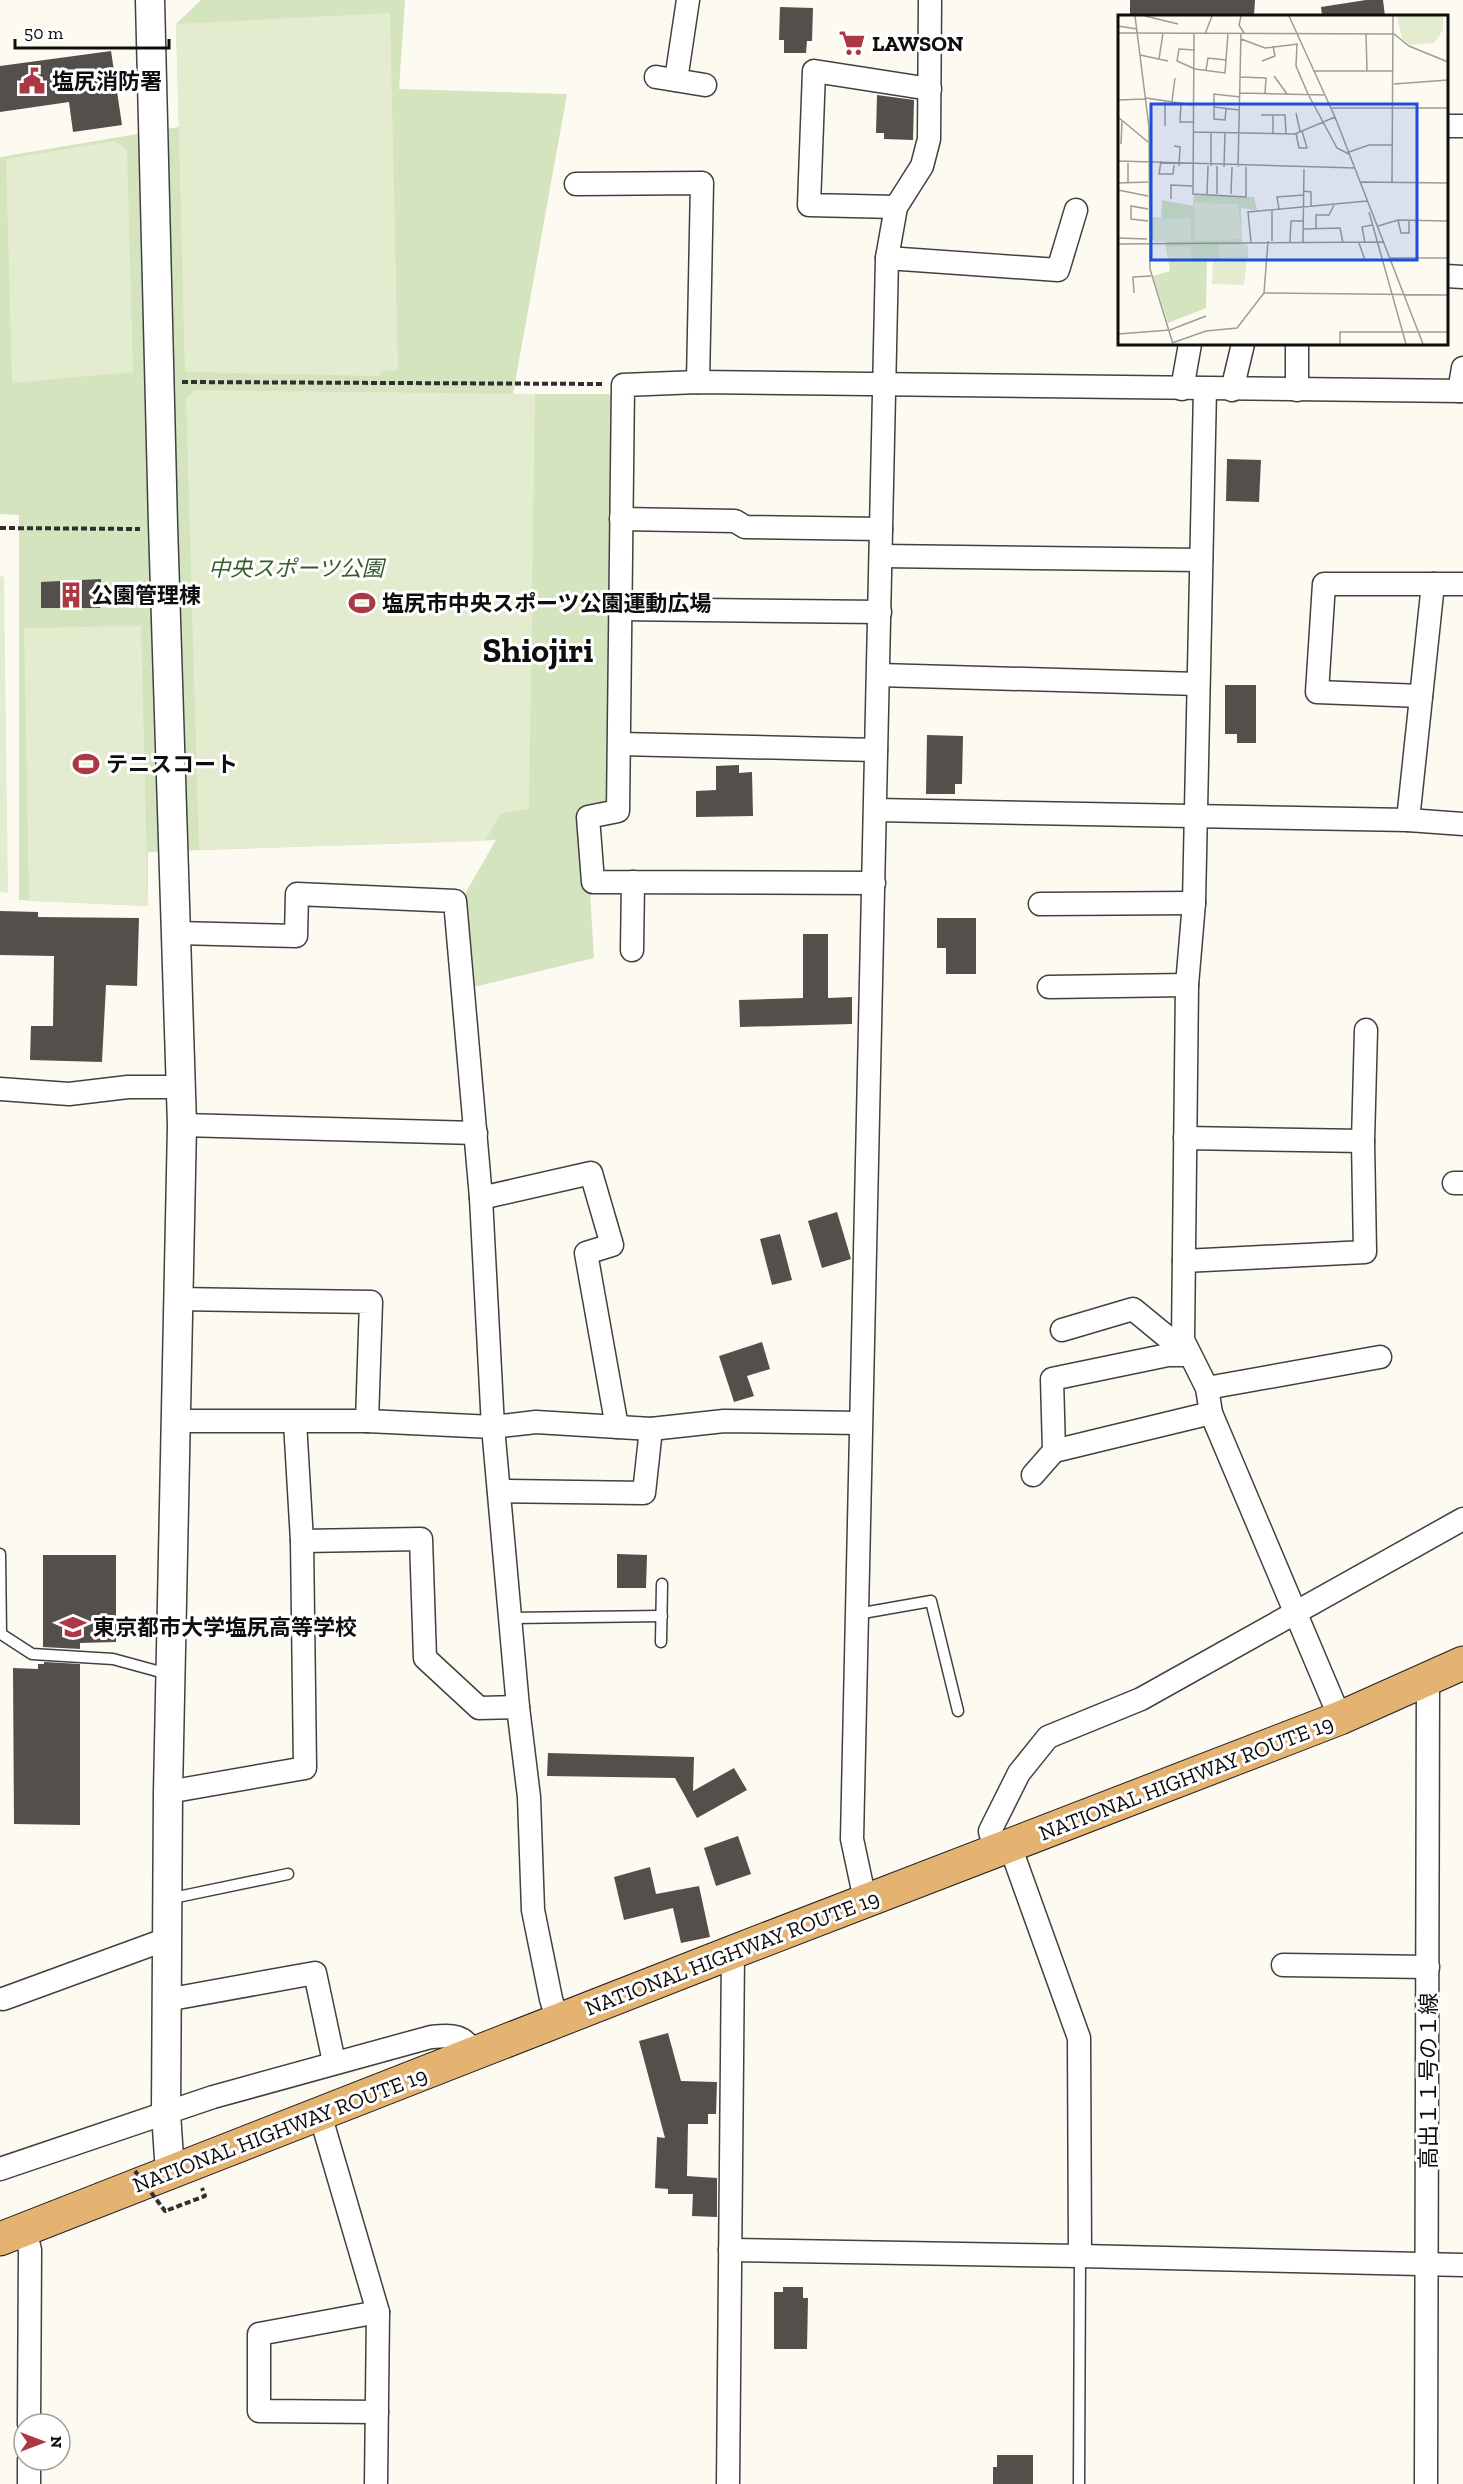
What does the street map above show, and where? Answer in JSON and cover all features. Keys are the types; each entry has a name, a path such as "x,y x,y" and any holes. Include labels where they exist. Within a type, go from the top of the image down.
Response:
{"highway":[{"name":"NATIONAL HIGHWAY ROUTE 19","path":"12,2235 865,1900 1340,1718 1463,1663"}],"street":[{"path":"150,0 163,525 182,1125 168,1792 166,2113 170,2173"},
{"path":"688,0 666,78 705,85"},
{"path":"865,1900 852,1839 887,258 896,207 922,166 929,139 930,0"},
{"path":"896,207 809,205 813,71 930,89"},
{"path":"576,184 702,183 698,382"},
{"path":"887,258 1058,270 1076,210"},
{"path":"1448,276 1463,277"},
{"path":"1182,389 1190,345"},
{"path":"1232,390 1243,345"},
{"path":"1297,345 1297,390"},
{"path":"874,883 593,882 588,817 618,811 623,385 698,382 1461,391 1463,368"},
{"path":"1205,389 1194,903 1187,985 1183,1340 1207,1388 1211,1413 1340,1718"},
{"path":"621,519 735,521 745,527 881,529"},
{"path":"882,556 1202,560"},
{"path":"1421,696 1317,692 1324,584 1463,584"},
{"path":"1408,820 1433,584"},
{"path":"620,609 880,612"},
{"path":"879,675 1198,684"},
{"path":"620,744 876,750"},
{"path":"876,810 1408,820 1463,824"},
{"path":"632,950 633,882"},
{"path":"177,933 296,936 297,894 455,901 481,1197 493,1427 518,1707 529,1797 533,1910 551,1999 558,2021"},
{"path":"1040,904 1194,903"},
{"path":"1049,987 1187,985"},
{"path":"1184,1261 1365,1252 1363,1141 1366,1030"},
{"path":"0,1089 69,1094 128,1087 181,1087"},
{"path":"182,1125 476,1133"},
{"path":"1185,1138 1363,1141"},
{"path":"481,1197 591,1173 612,1245 586,1253 617,1427"},
{"path":"177,1299 371,1302 367,1421"},
{"path":"1062,1330 1133,1309 1189,1355"},
{"path":"1054,1451 1052,1379 1168,1355 1189,1355"},
{"path":"1207,1388 1380,1357"},
{"path":"1033,1475 1054,1451 1211,1413"},
{"path":"177,1420 367,1421 493,1427 536,1422 651,1429 724,1421 860,1423"},
{"path":"168,1792 305,1768 302,1541 295,1422"},
{"path":"499,1491 644,1493 651,1429"},
{"path":"1080,2256 1079,2038 1002,1849 990,1832 1019,1773 1048,1737 1142,1699 1463,1519"},
{"path":"302,1541 422,1539 424,1659 479,1708 518,1707"},
{"name":"高出１１号の１線","path":"1426,2484 1428,1678"},
{"path":"3,1999 167,1939"},
{"path":"728,2484 733,1952"},
{"path":"1283,1965 1428,1967"},
{"path":"166,2000 315,1973 334,2062"},
{"path":"0,2169 166,2113 334,2062 431,2037 451,2035 468,2042 475,2054"},
{"path":"320,2114 378,2312 376,2484"},
{"path":"12,2235 30,2250 29,2412"},
{"path":"730,2250 1463,2265"},
{"path":"377,2412 259,2411 259,2334 378,2312"}],"lane":[{"path":"0,1554 1,1634 33,1654 113,1659 171,1675"},
{"path":"661,1642 662,1584"},
{"path":"856,1614 931,1601 958,1711"},
{"path":"511,1618 662,1616"},
{"path":"167,1899 288,1874"},
{"path":"1079,2484 1080,2256"}],"path":[{"path":"181,382 623,385"},
{"path":"0,528 144,529"},
{"path":"135,2163 135,2173 165,2211 199,2198"}],"green space":[{"name":"中央スポーツ公園","path":"201,0 405,0 399,89 567,94 513,394 609,394 616,407 614,800 585,808 594,958 470,988 463,897 496,840 148,852 148,906 19,900 19,515 0,514 0,157 179,127 176,24"},
{"path":"390,13 398,370 382,371 379,376 185,372 176,24"},
{"path":"115,141 127,150 133,372 12,383 6,159"},
{"name":"塩尻市中央スポーツ公園運動広場","path":"195,390 535,394 529,809 500,814 485,841 199,850 186,398"},
{"path":"0,576 4,577 8,893 0,892"},
{"name":"テニスコート","path":"141,626 148,906 29,901 24,628"}],"building":[{"path":"1130,0 1255,0 1254,15 1130,15"},
{"path":"1366,0 1383,0 1385,15 1322,15 1321,7"},
{"path":"780,7 813,8 812,41 807,41 806,53 784,53 784,40 779,40"},
{"name":"塩尻消防署","path":"111,51 122,125 73,132 69,102 0,112 0,66"},
{"path":"877,95 914,100 913,140 884,139 884,133 876,133"},
{"path":"1227,459 1261,460 1259,502 1226,501"},
{"name":"公園管理棟","path":"101,579 100,608 41,608 41,582"},
{"path":"1225,685 1256,685 1256,743 1237,743 1237,734 1225,734"},
{"path":"927,735 963,736 962,784 955,784 955,794 926,794"},
{"path":"739,765 739,773 752,772 753,816 696,817 696,791 716,790 716,766"},
{"path":"0,911 38,912 38,917 139,918 137,986 106,985 102,1062 30,1060 31,1026 53,1026 54,956 0,955"},
{"path":"937,918 976,918 976,974 946,974 946,948 937,948"},
{"path":"803,934 828,934 828,998 852,997 852,1024 740,1027 739,1000 803,998"},
{"path":"837,1212 851,1259 822,1268 808,1221"},
{"path":"780,1234 792,1280 772,1285 760,1239"},
{"path":"762,1342 770,1369 747,1376 754,1396 734,1402 719,1356"},
{"path":"617,1554 647,1555 646,1588 617,1588"},
{"path":"43,1555 116,1555 116,1642 80,1643 80,1649 43,1647"},
{"path":"44,1662 80,1664 80,1825 14,1824 13,1668 38,1669 38,1664 44,1664"},
{"path":"548,1753 694,1757 693,1791 734,1768 747,1790 697,1818 675,1778 547,1776"},
{"path":"738,1836 751,1874 716,1886 704,1848"},
{"path":"650,1867 656,1894 699,1886 710,1937 681,1943 673,1908 624,1920 614,1877"},
{"path":"668,2033 681,2081 717,2082 716,2114 708,2114 708,2124 688,2124 687,2176 717,2178 717,2217 692,2216 693,2194 668,2194 668,2189 655,2188 657,2137 665,2138 639,2041"},
{"path":"783,2287 803,2287 803,2298 808,2298 807,2349 774,2349 774,2292 783,2292"},
{"path":"997,2455 1033,2455 1033,2484 993,2484 993,2467 997,2467"}],"place":[{"name":"LAWSON","path":"852,43"},
{"name":"塩尻消防署","path":"32,81"},
{"name":"公園管理棟","path":"71,595"},
{"name":"塩尻市中央スポーツ公園運動広場","path":"362,603"},
{"name":"テニスコート","path":"86,764"},
{"name":"東京都市大学塩尻高等学校","path":"73,1627"}],"district":[{"name":"Shiojiri","path":"538,650"}]}
